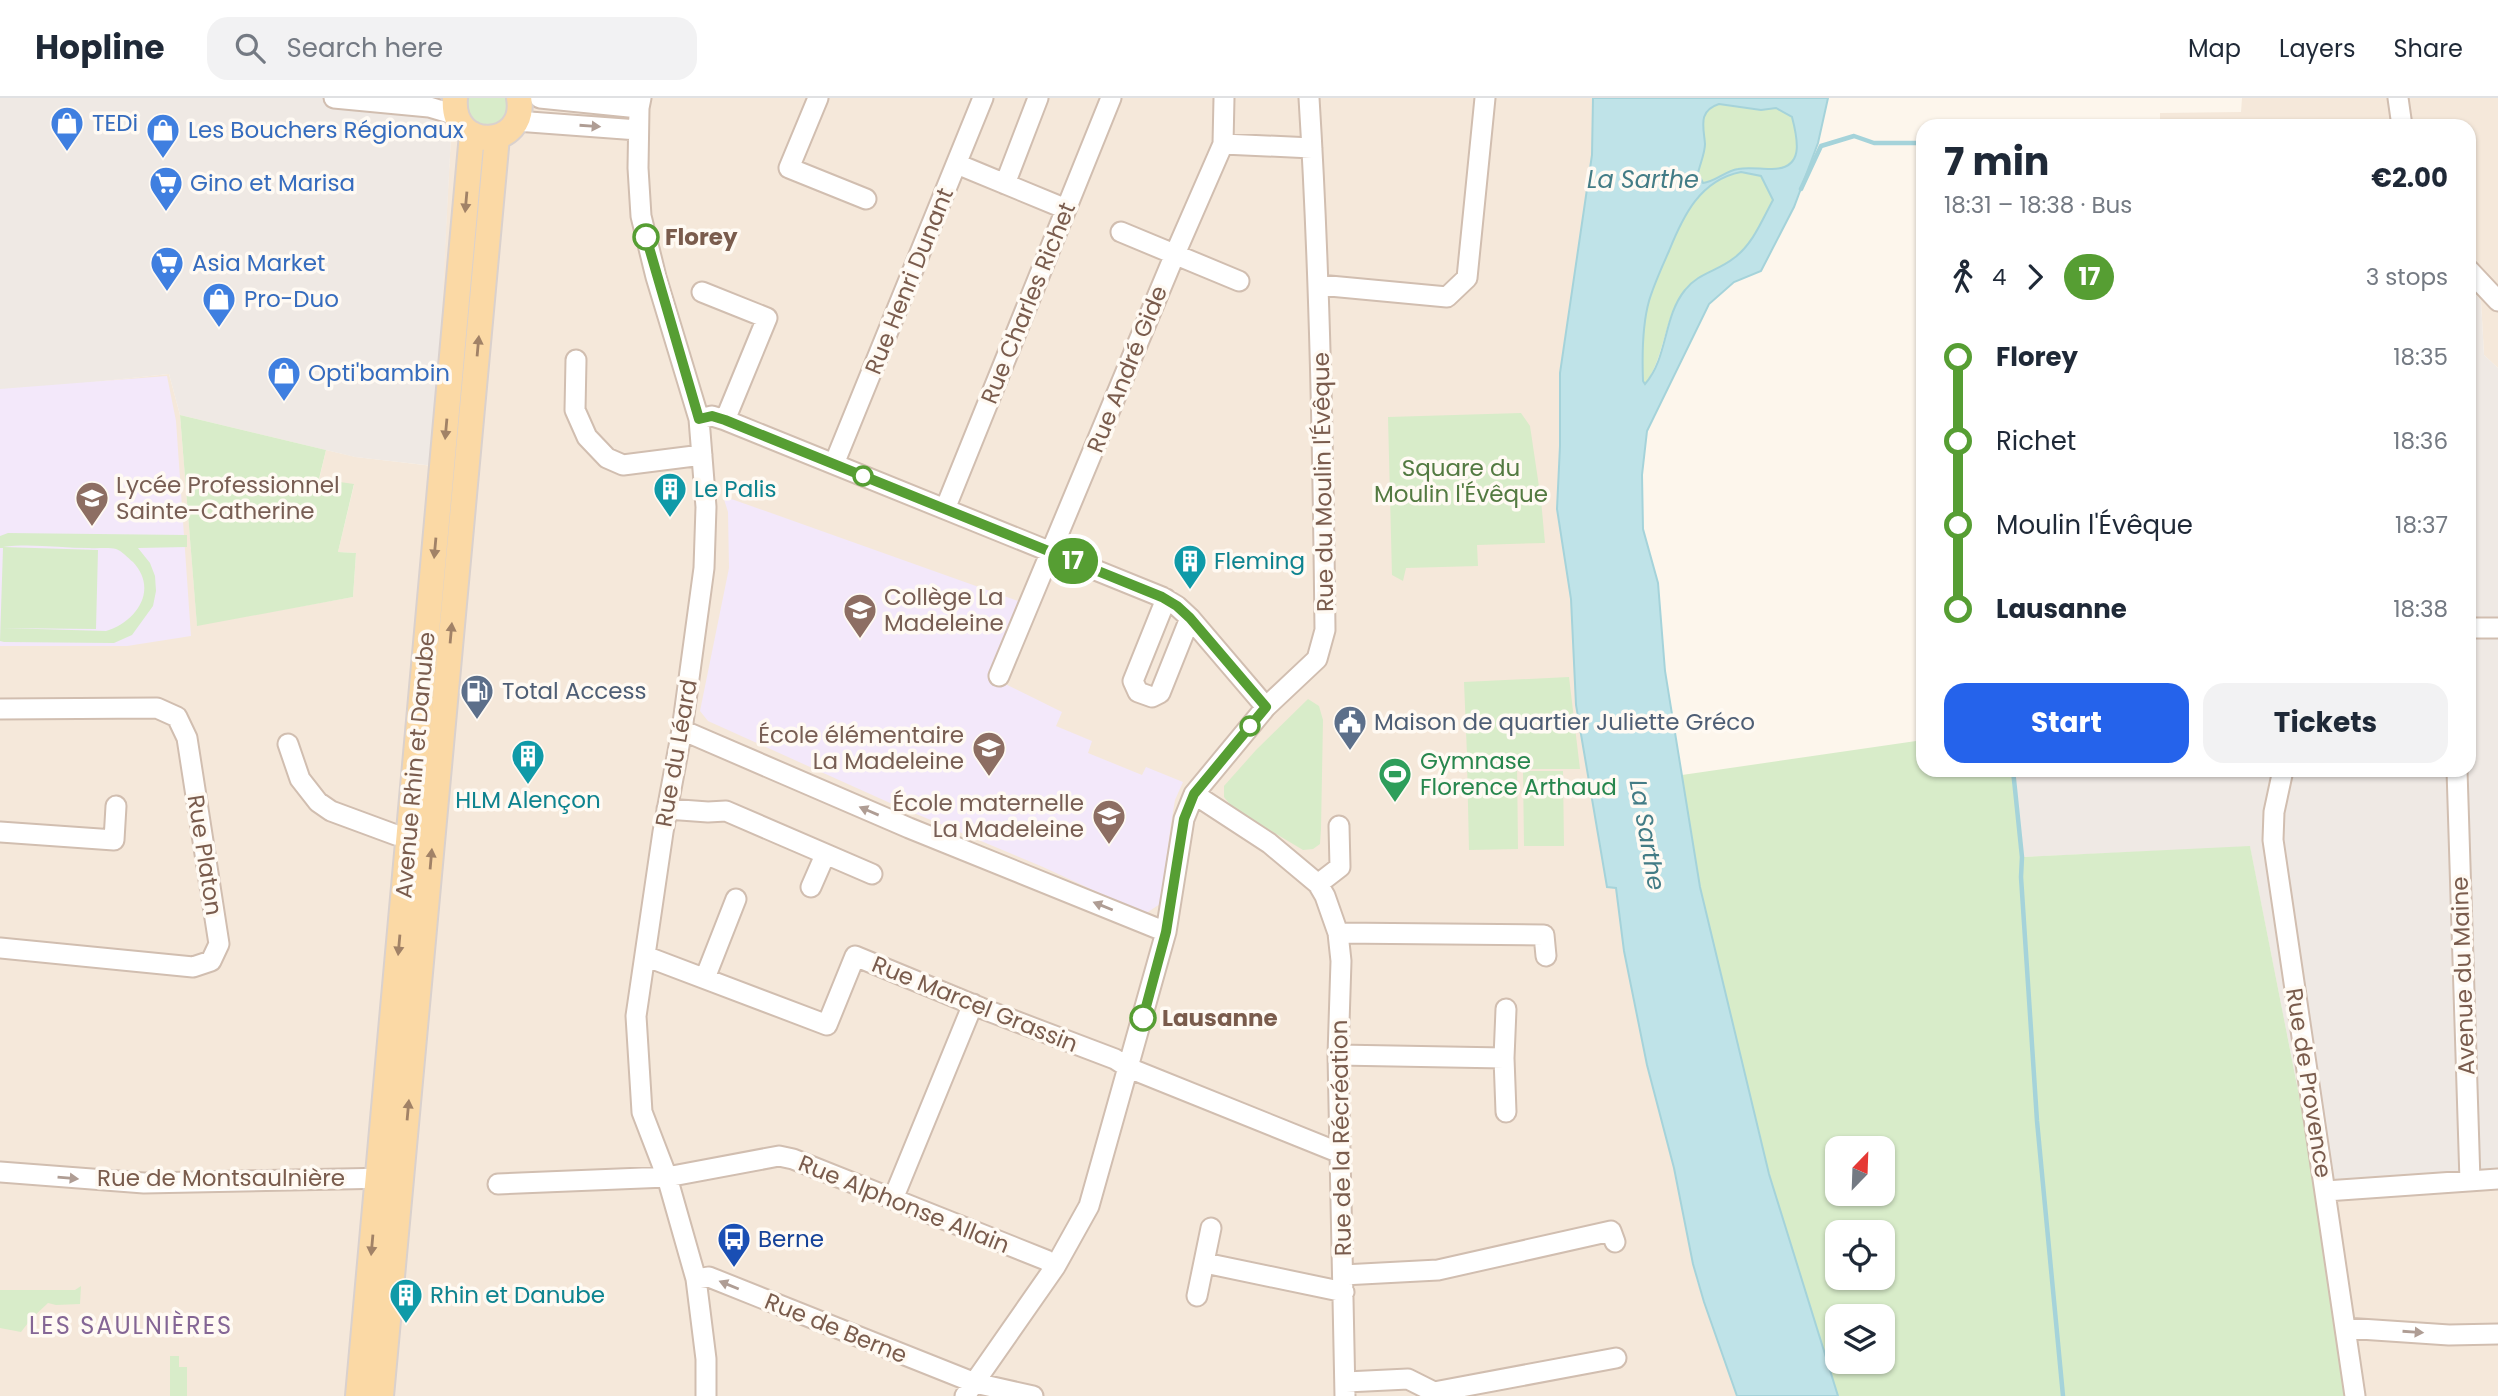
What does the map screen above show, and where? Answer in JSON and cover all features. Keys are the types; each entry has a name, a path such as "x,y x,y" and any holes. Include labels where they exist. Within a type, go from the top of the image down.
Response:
{"main road":[{"path":"456,107 460,123 472,134 489,138 505,133 518,109"},
{"name":"Avenue Rhin et Danube","path":"381,1396 409,837 472,134"},
{"name":"Avenue Rhin et Danube","path":"358,1396 390,1178 497,137"}],"street":[{"path":"334,98 456,107"},
{"path":"540,98 640,103"},
{"path":"818,98 789,168 866,199"},
{"name":"Rue Henri Dunant","path":"834,464 984,98"},
{"path":"1004,184 1038,98"},
{"name":"Rue Charles Richet","path":"945,509 1111,98"},
{"path":"1224,98 1223,144 1312,148"},
{"name":"Rue du Moulin l'Évêque","path":"970,1389 1055,1267 1088,1206 1166,932 1184,819 1194,794 1266,707 1317,659 1325,630 1319,285 1309,98"},
{"path":"1319,285 1447,297 1467,278 1485,98"},
{"path":"2398,98 2401,119"},
{"name":"Rue du Léard","path":"640,103 638,130 641,216 699,419 706,507 704,568 682,730 667,809 636,1016 642,1112 667,1177 696,1279 706,1359 706,1396"},
{"path":"518,109 638,130"},
{"name":"Rue André Gide","path":"999,676 1223,144"},
{"path":"957,164 1066,209"},
{"path":"1121,232 1240,281"},
{"path":"2476,277 2498,301"},
{"path":"702,292 766,318 725,420"},
{"path":"576,360 575,410 587,437 607,458 623,465 702,456"},
{"path":"699,419 712,416 725,420 1166,599 1190,618 1266,707"},
{"path":"1166,599 1133,681 1138,692 1152,697 1160,692 1190,618"},
{"path":"2476,628 2498,628"},
{"name":"Rue Platon","path":"0,709 157,708 177,717 187,738 219,944 211,961 193,967 0,948"},
{"path":"682,730 909,828 1166,932"},
{"path":"288,744 300,779 318,802 331,811 396,835 409,837"},
{"name":"Rue de Provence","path":"2282,777 2274,812 2273,840 2355,1396"},
{"name":"Avenue du Maine","path":"2457,777 2470,1181"},
{"name":"Rue de la Récréation","path":"1194,794 1269,843 1318,884 1338,933 1341,961 1338,1055 1345,1389"},
{"path":"0,831 114,840 116,806"},
{"path":"667,809 726,811 872,874"},
{"path":"1318,884 1340,867 1339,826"},
{"path":"811,887 825,855"},
{"path":"705,978 736,899"},
{"path":"1338,933 1544,935 1545,957"},
{"name":"Rue Marcel Grassin","path":"645,956 827,1025 855,956 1115,1059 1129,1068 1340,1153"},
{"path":"893,1199 973,1004"},
{"path":"1506,1009 1506,1112"},
{"path":"1338,1055 1504,1058"},
{"name":"Rue Alphonse Allain","path":"498,1184 667,1177 779,1156 793,1159 1046,1260 1055,1267"},
{"name":"Rue de Montsaulnière","path":"0,1172 144,1183 390,1178"},
{"path":"2326,1191 2498,1179"},
{"path":"1197,1296 1211,1228"},
{"path":"1205,1263 1343,1284 1438,1270 1611,1231 1615,1242"},
{"name":"Rue de Berne","path":"696,1279 709,1277 970,1389 1033,1396"},
{"path":"2345,1328 2449,1335 2498,1334"},
{"path":"1345,1389 1408,1379 1434,1392 1616,1358"}],"shaded area":[{"path":"0,98 453,98 434,466 355,457 180,415 169,374 0,392"},
{"path":"453,98 1593,98 1592,155 1560,373 1557,509 1571,599 1576,705 1607,887 1616,887 1624,951 1697,1281 1737,1396 0,1396 0,392 169,374 180,415 197,625 353,597 356,553 338,552 354,485 319,480 326,450 356,457 433,466"},
{"path":"2242,98 2498,98 2498,368 2484,355 2481,301 2476,295 2476,119 2160,119 2160,113 2241,112"},
{"path":"2476,295 2481,301 2484,355 2498,368 2498,1184 2319,1197 2250,847 2022,857 2014,777 2476,777"},
{"name":"Lycée Professionnel Sainte-Catherine","path":"167,376 176,421 191,636 127,646 0,646 0,389"},
{"path":"723,496 1021,602 989,676 1062,712 1056,726 1092,741 1088,753 1142,775 1146,767 1183,782 1175,800 1160,904 1145,914 708,721 700,711 729,568 728,512"},
{"path":"2498,1184 2498,1396 2348,1396 2319,1197"}],"green space":[{"path":"463,98 513,98 503,127 472,127"},
{"path":"1718,104 1761,110 1776,108 1792,117 1796,135 1794,159 1781,168 1738,169 1703,183 1698,173 1705,147 1703,120 1707,111"},
{"path":"1741,172 1761,176 1773,200 1747,246 1685,290 1672,312 1657,361 1645,384 1643,351 1647,311 1653,288 1674,238 1687,213 1704,191 1727,176"},
{"name":"Square du Moulin l'Évêque","path":"1521,413 1530,426 1545,543 1477,545 1478,566 1406,568 1403,581 1392,575 1388,417"},
{"path":"180,415 326,450 319,479 354,484 338,552 356,553 353,597 197,626"},
{"path":"8,533 187,535 187,547 138,548 150,563 155,576 156,591 153,606 132,635 114,643 4,642 0,641 3,548 0,548 0,536","holes":["3,547 118,550 133,562 141,573 144,594 140,604 127,620 106,631 2,628 96,629 98,550"]},
{"path":"1569,677 1580,769 1523,769 1522,755 1467,755 1464,682"},
{"path":"1308,699 1319,706 1323,720 1321,829 1320,844 1313,849 1303,850 1233,808 1224,797 1224,786"},
{"path":"1916,741 1916,777 2014,777 2023,857 2250,846 2319,1197 2348,1396 1838,1396 1831,1374 1895,1374 1895,1304 1825,1304 1825,1354 1769,1174 1700,887 1682,775"},
{"path":"1517,759 1518,849 1469,850 1467,760"},
{"path":"1523,771 1563,771 1564,846 1524,846"},
{"path":"81,1286 80,1304 48,1303 21,1332 0,1328 0,1290 75,1290"},
{"path":"170,1356 179,1356 179,1367 187,1367 187,1396 170,1396"}],"water":[{"name":"La Sarthe","path":"1593,98 1828,98 1818,143 1794,207 1761,271 1734,282 1709,304 1647,431 1642,475 1643,529 1658,583 1665,671 1700,887 1769,1174 1825,1354 1825,1374 1831,1374 1838,1396 1737,1396 1693,1264 1674,1168 1647,1065 1624,951 1616,888 1607,887 1576,705 1571,599 1557,509 1560,373 1592,155","holes":["1719,104 1761,110 1776,108 1792,117 1797,144 1794,159 1781,168 1738,169 1703,183 1698,173 1705,147 1703,121 1707,111","1741,172 1761,176 1773,200 1756,231 1741,252 1690,284 1685,290 1673,312 1658,362 1645,384 1643,351 1647,311 1653,288 1687,213 1704,191 1727,176"]}],"waterway":[{"path":"1801,189 1821,146 1854,136 1874,143 1916,143"},
{"path":"2014,777 2022,857 2021,877 2037,1121 2063,1396"}],"bus line":[{"name":"17","path":"646,237 699,419 712,416 725,420 1162,597 1190,618 1266,707 1206,777 1194,794 1184,819 1174,894 1143,1018"}],"place":[{"name":"TEDi","path":"67,153"},
{"name":"Les Bouchers Régionaux","path":"163,160"},
{"name":"Gino et Marisa","path":"166,213"},
{"name":"Florey","path":"646,237"},
{"name":"Asia Market","path":"167,293"},
{"name":"Pro-Duo","path":"219,329"},
{"name":"Opti'bambin","path":"284,403"},
{"name":"Le Palis","path":"670,519"},
{"name":"Lycée Professionnel Sainte-Catherine","path":"92,528"},
{"name":"Fleming","path":"1190,591"},
{"name":"Collège La Madeleine","path":"860,640"},
{"name":"Total Access","path":"477,721"},
{"name":"Maison de quartier Juliette Gréco","path":"1350,752"},
{"name":"École élémentaire La Madeleine","path":"989,778"},
{"name":"HLM Alençon","path":"528,786"},
{"name":"Gymnase Florence Arthaud","path":"1395,804"},
{"name":"École maternelle La Madeleine","path":"1109,846"},
{"name":"Lausanne","path":"1143,1018"},
{"name":"Berne","path":"734,1269"},
{"name":"Rhin et Danube","path":"406,1325"}],"district":[{"name":"LES SAULNIÈRES","path":"131,1326"}]}
